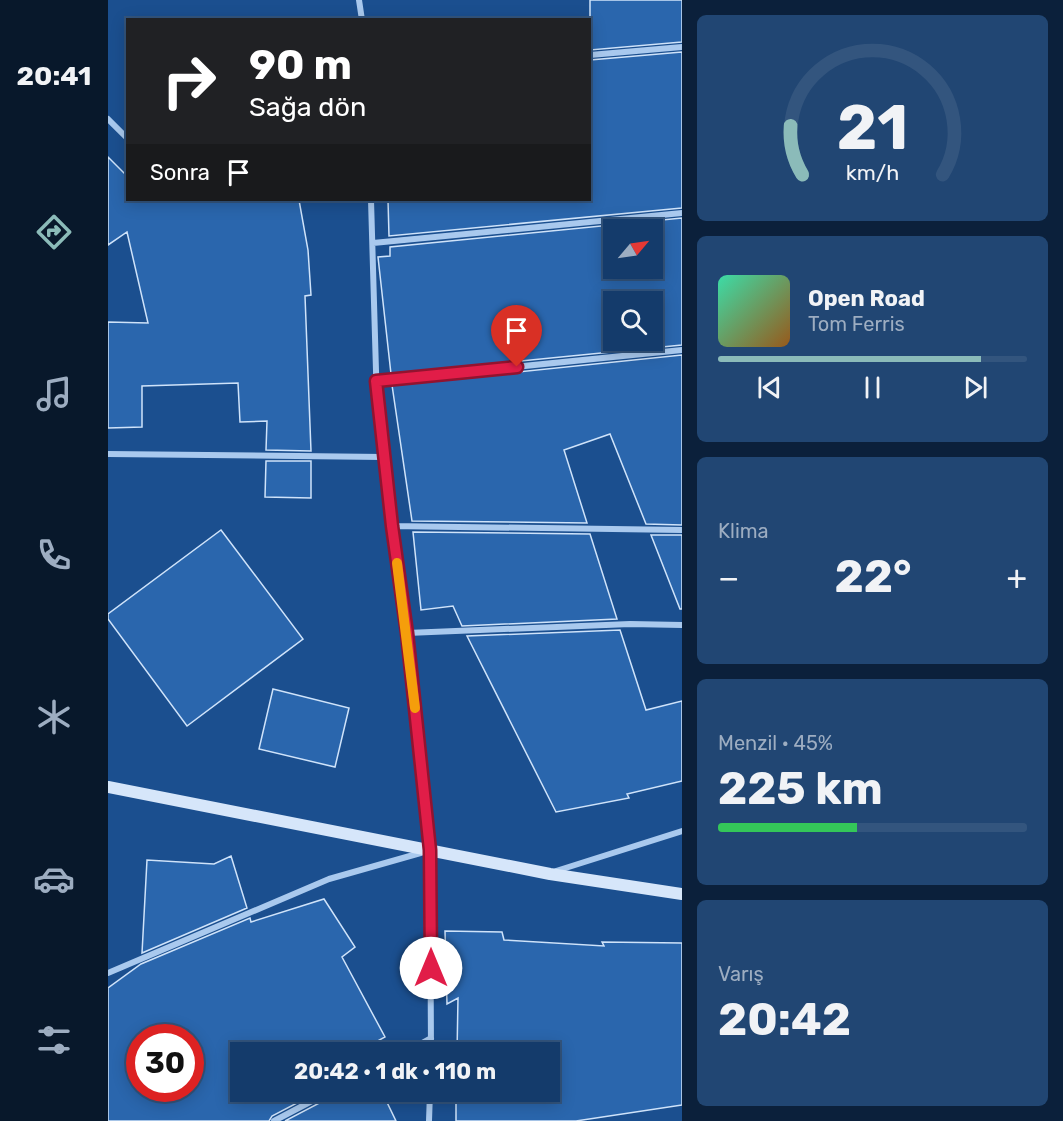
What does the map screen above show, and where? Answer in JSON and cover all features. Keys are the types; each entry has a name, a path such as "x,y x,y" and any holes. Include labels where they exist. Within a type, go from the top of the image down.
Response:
{"main road":[{"path":"108,787 550,874 682,894"}],"street":[{"path":"359,0 363,18"},
{"path":"591,55 682,47"},
{"path":"108,119 126,137"},
{"path":"371,201 376,381 383,457 407,633 430,850 431,1042"},
{"path":"373,243 682,213"},
{"path":"376,381 682,350"},
{"path":"108,454 383,457"},
{"path":"392,526 682,530"},
{"path":"407,633 630,624 682,625"},
{"path":"550,874 682,831"},
{"path":"108,972 329,879 430,850"},
{"path":"424,1042 431,1038"},
{"path":"274,1121 310,1102"},
{"path":"429,1121 430,1102"}],"building":[{"path":"590,0 682,0 682,42 591,50"},
{"path":"682,52 682,208 389,236 388,201 591,201 591,60"},
{"path":"108,157 126,175 126,201 299,201 308,250 311,295 305,296 311,451 266,450 267,421 240,422 238,383 142,386 142,427 108,428 108,322 148,323 127,232 108,245"},
{"path":"682,218 682,345 663,347 663,291 603,291 603,351 622,351 391,374 378,257 390,256 390,247 603,226 603,279 663,279 663,220"},
{"path":"682,355 682,525 646,524 610,434 564,450 587,523 412,521 392,385"},
{"path":"266,461 311,461 311,498 265,497"},
{"path":"221,530 303,639 187,726 108,619 108,614"},
{"path":"413,532 590,534 617,619 462,626 453,606 421,610"},
{"path":"651,535 682,535 682,609 680,609"},
{"path":"620,630 646,710 682,701 682,781 627,794 629,798 556,812 467,636"},
{"path":"273,689 349,708 335,767 259,749"},
{"path":"231,856 247,908 142,953 147,860 214,864"},
{"path":"324,899 355,947 342,957 385,1037 376,1042 230,1042 230,1102 299,1102 272,1116 269,1121 108,1121 108,988 141,964 250,918 251,922"},
{"path":"445,931 502,932 504,940 604,946 602,942 682,943 682,1105 576,1121 456,1121 456,1102 560,1102 560,1042 457,1042 458,998 447,1004"},
{"path":"321,1102 387,1102 396,1121 285,1121"}],"slow traffic":[{"path":"397,563 415,708"}],"route":[{"path":"431,968 430,850 407,633 377,405 376,381 517,367"}]}
